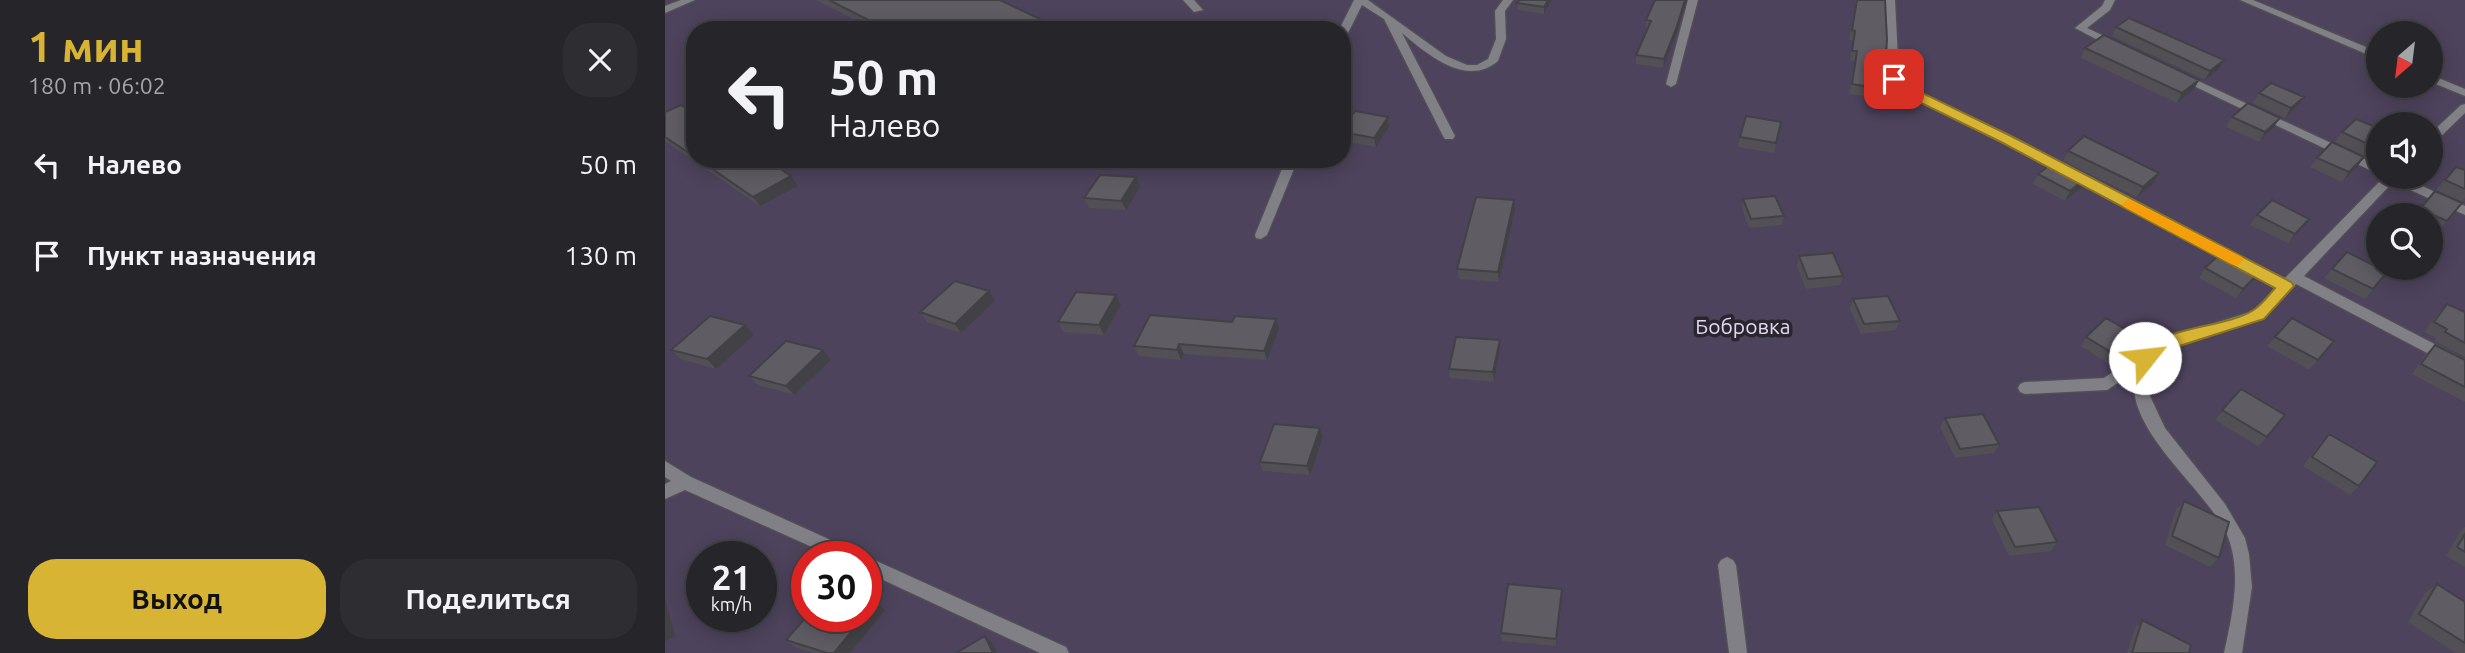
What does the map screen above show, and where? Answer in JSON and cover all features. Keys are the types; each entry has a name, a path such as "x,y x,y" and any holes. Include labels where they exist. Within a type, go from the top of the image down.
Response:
{"street":[{"path":"665,10 690,0"},
{"path":"1188,0 1198,10"},
{"path":"1349,21 1360,0 1448,61 1478,68 1493,61 1501,39 1500,11 1508,0"},
{"path":"1671,85 1693,0"},
{"path":"1890,0 1894,79 1913,94 2465,367"},
{"path":"2111,0 2106,8 2080,28 2130,52"},
{"path":"2245,0 2366,51"},
{"path":"1388,17 1449,136"},
{"path":"2167,70 2366,164"},
{"path":"2443,83 2465,93"},
{"path":"2443,128 2465,107"},
{"path":"1261,235 1288,168"},
{"path":"2025,388 2107,383 2164,345 2258,315 2380,189"},
{"path":"2418,189 2465,211"},
{"path":"2164,345 2141,380 2142,403 2182,464 2230,523 2242,560 2245,598 2233,653"},
{"path":"665,468 685,482 816,541"},
{"path":"665,492 685,482"},
{"path":"1727,565 1738,653"},
{"path":"882,571 1060,653"},
{"path":"1020,635 1029,653"}],"green space":[{"name":"Бобровка","path":"665,0 2465,0 2465,653 665,653"}],"building":[{"path":"829,0 1000,0 1044,21 870,21"},
{"path":"1519,0 1548,0 1544,7 1517,3"},
{"path":"1655,0 1685,0 1664,59 1636,55 1651,21 1646,20"},
{"path":"1857,0 1885,0 1887,40 1882,89 1852,84 1857,51 1852,51 1855,31 1852,30"},
{"path":"2129,18 2224,60 2210,71 2116,27"},
{"path":"2104,35 2199,80 2182,93 2085,48"},
{"path":"2271,83 2304,97 2291,108 2259,93"},
{"path":"2248,103 2280,118 2265,132 2232,117"},
{"path":"681,105 686,108 686,151 665,137 665,112"},
{"path":"1355,111 1388,117 1374,138 1351,134 1351,117"},
{"path":"1746,116 1781,122 1776,143 1740,137"},
{"path":"2356,119 2366,123 2366,143 2342,132"},
{"path":"2084,136 2159,173 2143,187 2068,151"},
{"path":"2332,142 2364,157 2349,172 2317,158"},
{"path":"2055,161 2087,177 2070,191 2038,174"},
{"path":"2456,167 2465,170 2465,189 2445,180"},
{"path":"711,168 779,168 791,176 753,197"},
{"path":"1100,175 1136,177 1121,201 1084,198"},
{"path":"2435,191 2462,203 2447,221 2443,219 2443,203 2425,203"},
{"path":"1775,196 1784,216 1751,219 1743,199"},
{"path":"1476,197 1514,200 1498,272 1457,269"},
{"path":"2272,200 2309,219 2295,234 2257,215"},
{"path":"2222,252 2260,272 2243,289 2205,268"},
{"path":"2347,252 2366,262 2366,280 2380,280 2373,289 2332,269"},
{"path":"1833,253 1843,276 1808,279 1799,256"},
{"path":"955,281 989,291 955,324 920,312"},
{"path":"1076,292 1116,295 1099,325 1058,322"},
{"path":"1888,296 1900,321 1864,324 1853,299"},
{"path":"2447,304 2465,312 2465,343 2445,332 2447,329 2434,322"},
{"path":"1150,315 1232,322 1235,316 1276,319 1264,351 1179,344 1177,350 1134,346"},
{"path":"710,316 745,325 707,359 671,350"},
{"path":"2106,318 2145,341 2121,358 2086,337"},
{"path":"2292,318 2334,341 2318,360 2275,337"},
{"path":"1456,337 1500,340 1493,372 1449,369"},
{"path":"786,341 823,350 786,386 749,376"},
{"path":"2435,345 2465,360 2465,387 2421,364"},
{"path":"2241,389 2285,415 2267,437 2222,410"},
{"path":"1983,414 1999,444 1960,449 1945,418"},
{"path":"1274,424 1320,428 1307,466 1260,462"},
{"path":"2329,434 2377,462 2359,486 2312,457"},
{"path":"2184,501 2229,522 2219,558 2172,536"},
{"path":"2039,507 2057,542 2015,547 1997,511"},
{"path":"2465,534 2465,552 2457,547"},
{"path":"1508,584 1562,589 1556,639 1501,633"},
{"path":"2437,584 2465,602 2465,643 2419,614"},
{"path":"2142,620 2191,645 2189,653 2132,653"},
{"path":"793,632 851,632 834,653 786,640"},
{"path":"985,636 993,653 956,653"}],"slow traffic":[{"path":"2129,204 2237,260"}],"route":[{"path":"1894,79 1913,94 2006,139 2286,286 2258,315 2164,345 2145,358"}]}
